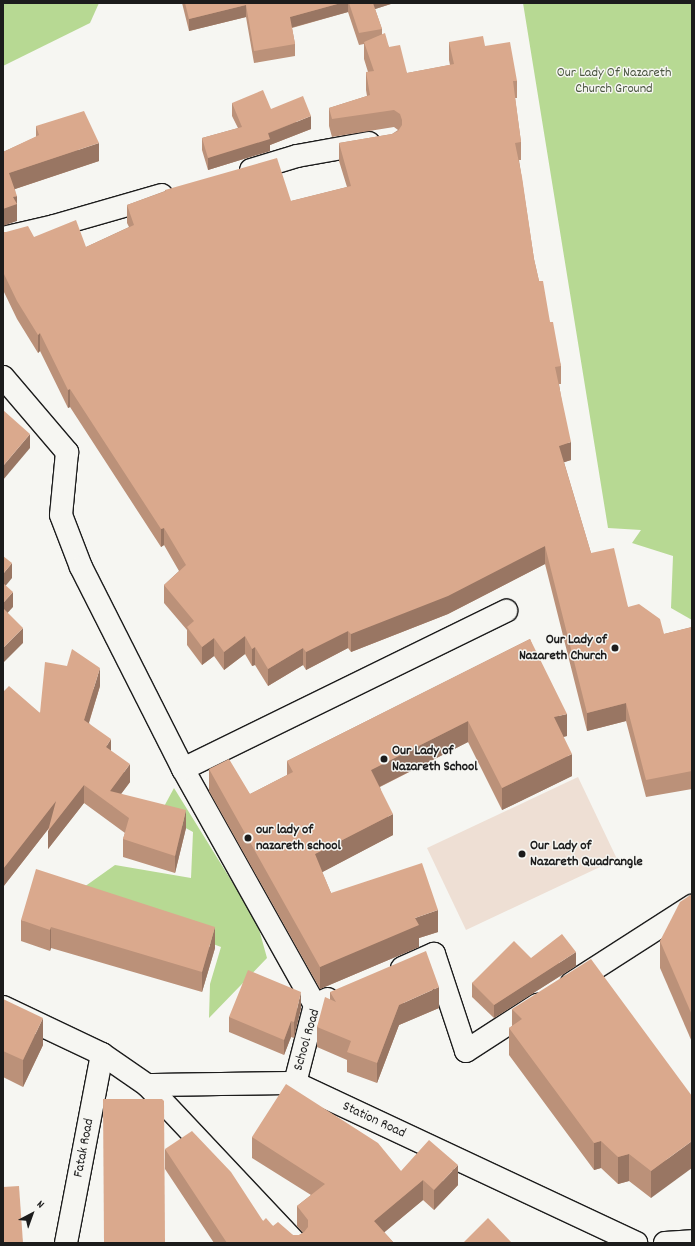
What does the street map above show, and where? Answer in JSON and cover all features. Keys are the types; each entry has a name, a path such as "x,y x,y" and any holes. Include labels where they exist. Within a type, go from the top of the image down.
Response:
{"street":[{"path":"233,176 297,156 390,139"},
{"path":"3,238 54,226 179,190"},
{"path":"3,377 67,452 62,515 81,567 183,769 315,1005"},
{"path":"183,769 506,611"},
{"path":"385,975 434,954 466,1051 692,906"},
{"name":"School Road","path":"295,1083 315,1005 343,993"},
{"path":"3,1007 102,1054 147,1085 296,1243"},
{"name":"Fatak Road","path":"66,1243 102,1054"},
{"name":"Station Road","path":"147,1085 295,1083 636,1243"},
{"path":"665,1243 692,1241"}],"shaded area":[{"name":"Our Lady of Nazareth Quadrangle","path":"578,777 617,859 466,930 427,848"}],"green space":[{"path":"3,3 99,3 90,23 3,66"},
{"name":"Our Lady Of Nazareth Church Ground","path":"523,3 692,3 692,620 671,608 673,556 632,543 641,530 608,528"},
{"path":"174,788 257,922 267,958 209,1018 210,984 221,947 77,892 115,865 191,878 193,832 160,814"}],"building":[{"path":"185,3 341,3 290,17 295,44 254,51 246,5 189,19"},
{"path":"349,3 373,3 382,29 359,33"},
{"path":"385,33 389,47 400,45 407,73 454,64 449,42 483,36 485,46 510,42 517,81 513,81 521,142 515,143 522,177 534,259 539,281 543,281 550,322 553,322 561,366 555,367 571,442 559,446 591,553 614,548 628,607 639,604 660,619 664,634 692,627 692,771 646,780 626,703 587,713 545,546 448,596 351,634 348,631 306,652 303,648 268,669 255,647 252,649 245,636 224,652 214,638 202,647 187,627 194,621 164,585 186,565 164,528 161,529 70,389 68,390 40,333 38,335 17,301 3,272 3,232 28,226 34,237 76,220 86,247 134,225 127,205 166,191 165,190 277,158 291,201 351,186 339,143 392,134 398,131 402,125 402,120 400,114 394,110 332,119 329,108 370,95 366,72 374,71 364,42"},
{"path":"263,90 271,109 303,96 311,116 268,133 270,139 208,158 202,138 242,127 232,103"},
{"path":"84,111 99,143 9,173 17,196 13,197 17,204 3,209 3,152 39,135 36,126"},
{"path":"3,410 30,434 3,466"},
{"path":"3,556 12,563 3,574"},
{"path":"3,583 13,592 3,603"},
{"path":"3,608 23,628 3,648"},
{"path":"530,639 567,714 554,717 572,754 502,788 468,721 371,770 393,814 315,854 331,893 422,863 438,910 415,918 419,925 320,967 209,769 229,759 250,794 293,772 287,761"},
{"path":"72,649 100,668 84,720 111,739 106,747 130,764 110,791 186,810 175,856 123,839 129,818 84,785 48,831 56,801 3,869 3,692 9,686 40,713 45,662 67,666"},
{"path":"36,869 215,927 202,972 51,927 50,930 21,920"},
{"path":"692,894 692,1015 660,941 680,902"},
{"path":"562,934 576,952 494,1005 472,983 514,941 531,958"},
{"path":"426,951 439,987 399,1005 377,1063 347,1052 351,1041 317,1027 325,997 336,1002 330,992"},
{"path":"591,959 692,1096 692,1141 651,1171 629,1154 618,1157 601,1141 594,1143 509,1028 522,1019 512,1009"},
{"path":"248,970 301,992 294,1022 291,1021 284,1040 229,1017"},
{"path":"3,999 43,1018 23,1060 3,1051"},
{"path":"286,1084 378,1143 401,1171 429,1140 458,1165 434,1190 423,1180 374,1221 394,1243 227,1243 165,1149 192,1131 231,1172 263,1221 266,1218 273,1226 278,1222 293,1235 299,1235 308,1227 308,1220 297,1206 325,1184 252,1137"},
{"path":"103,1099 162,1099 164,1101 165,1243 104,1243"},
{"path":"19,1186 23,1243 3,1243 3,1187"},
{"path":"488,1218 512,1243 463,1243"}],"place":[{"name":"Our Lady of Nazareth Church","path":"615,648"},
{"name":"Our Lady of Nazareth School","path":"384,759"},
{"name":"our lady of nazareth school","path":"248,838"},
{"name":"Our Lady of Nazareth Quadrangle","path":"522,854"}]}
